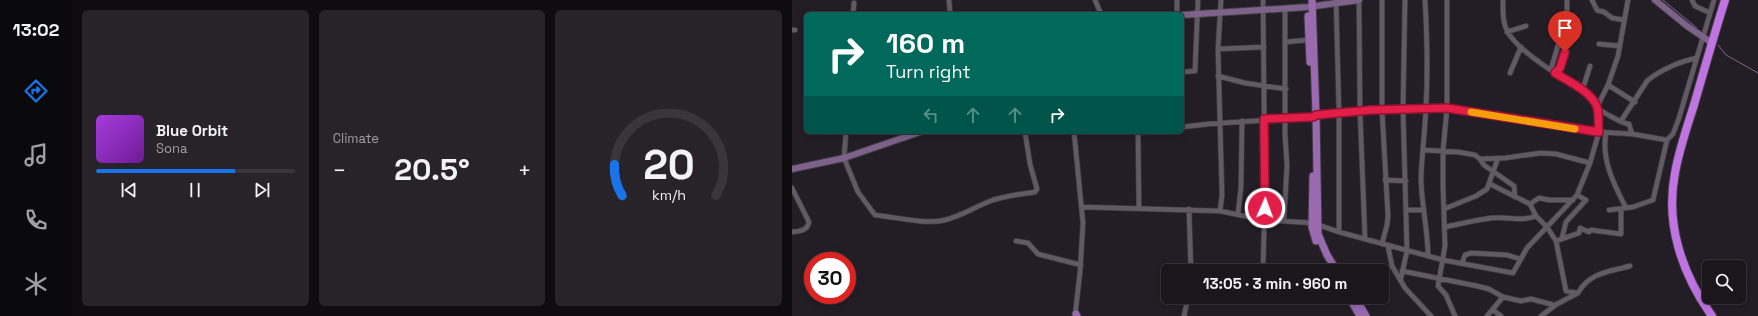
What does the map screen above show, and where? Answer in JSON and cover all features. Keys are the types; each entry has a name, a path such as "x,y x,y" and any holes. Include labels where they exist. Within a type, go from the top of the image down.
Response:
{"highway":[{"path":"1712,316 1693,286 1677,246 1672,212 1672,193 1678,158 1725,0"}],"main road":[{"path":"1184,15 1263,10 1359,0"},
{"path":"1655,0 1702,37 1712,43"},
{"path":"1310,4 1308,40 1315,116"},
{"path":"1310,4 1315,116 1316,224 1322,245 1333,264"},
{"path":"792,169 844,158 914,134"},
{"path":"1316,224 1312,227 1318,246 1328,264"},
{"path":"1354,304 1360,316"},
{"path":"1359,304 1366,316"}],"street":[{"path":"949,0 950,12"},
{"path":"1095,0 1099,12"},
{"path":"1177,0 1177,12"},
{"path":"1184,72 1195,71 1198,0"},
{"path":"1220,211 1222,195 1218,49 1221,0"},
{"path":"1263,0 1265,195 1263,264"},
{"path":"1359,0 1360,111 1365,239"},
{"path":"1382,0 1382,110 1388,222 1382,244"},
{"path":"1401,278 1407,251 1403,109 1405,0"},
{"path":"1425,0 1426,108 1423,129 1421,178 1428,237 1428,256"},
{"path":"1447,0 1447,108 1443,151 1445,246 1438,287 1446,295 1455,316"},
{"path":"1503,0 1503,16 1508,32 1521,47 1555,73 1582,90 1597,107 1628,124 1632,134"},
{"path":"1551,69 1567,15 1567,0"},
{"path":"1592,0 1596,10 1604,12 1612,18 1624,20"},
{"path":"1082,207 1220,211 1264,220 1284,220 1316,224 1388,246 1443,260 1513,273 1527,248 1575,198 1590,163 1599,132 1597,107 1608,85 1620,46 1628,0"},
{"path":"1692,0 1695,6 1710,13"},
{"path":"1609,210 1626,208 1653,200 1667,140 1673,134 1679,118 1714,0"},
{"path":"1336,2 1339,112 1339,232"},
{"path":"853,12 854,3"},
{"path":"1284,220 1287,165 1285,8"},
{"path":"1508,32 1526,26"},
{"path":"1285,42 1308,40"},
{"path":"1599,44 1620,46"},
{"path":"1218,49 1264,47"},
{"path":"1510,73 1521,47"},
{"path":"1555,73 1560,68 1565,52"},
{"path":"1621,121 1652,76 1688,60 1697,58"},
{"path":"1582,90 1590,66"},
{"path":"1218,76 1245,83 1286,89"},
{"path":"1608,85 1635,102"},
{"path":"1184,127 1286,117 1315,116 1339,112 1447,108 1599,132 1632,134 1667,140"},
{"path":"1238,214 1242,180 1242,121"},
{"path":"1606,133 1603,147 1606,162 1626,208"},
{"path":"846,134 844,158 858,192 875,215 923,222 944,221 992,201 1012,195 1035,192 1036,189 1025,134"},
{"path":"1074,134 1082,207 1081,264 1076,315"},
{"path":"1138,134 1139,208"},
{"path":"1423,150 1467,153 1474,155 1480,159 1484,165 1514,186 1515,197"},
{"path":"1480,159 1541,153 1556,154 1590,163"},
{"path":"1444,209 1476,196 1487,189 1498,158"},
{"path":"1385,180 1406,181"},
{"path":"1490,184 1530,204 1536,216 1547,227 1556,241 1566,291 1578,293"},
{"path":"792,188 809,222 808,227 803,231 792,232"},
{"path":"1530,204 1539,198 1549,200 1575,198 1586,200 1566,222 1562,238"},
{"path":"1189,209 1191,264"},
{"path":"1556,241 1579,233 1580,228 1589,232 1591,230 1621,234 1621,209"},
{"path":"1407,210 1424,210"},
{"path":"1445,227 1490,218 1510,217 1518,220 1536,216"},
{"path":"1016,241 1028,243 1038,254 1046,257 1081,264"},
{"path":"1388,246 1392,266 1401,278 1406,290 1431,316"},
{"path":"1462,263 1465,255 1470,252 1507,255 1520,260"},
{"path":"1541,316 1554,305 1578,293 1582,286 1592,276 1630,266"},
{"path":"1402,271 1489,289 1503,297 1521,301 1531,299 1554,305"},
{"path":"1487,316 1503,297"},
{"path":"1184,316 1187,304"},
{"path":"1493,310 1501,316"}],"waterway":[{"path":"1663,0 1697,28"},
{"path":"1718,45 1726,55 1758,73"}],"slow traffic":[{"path":"1471,112 1575,129"}],"route":[{"path":"1265,208 1264,119 1313,117 1316,115 1360,111 1447,108 1599,132 1597,107 1592,100 1582,90 1555,73 1560,68 1565,52"}]}
